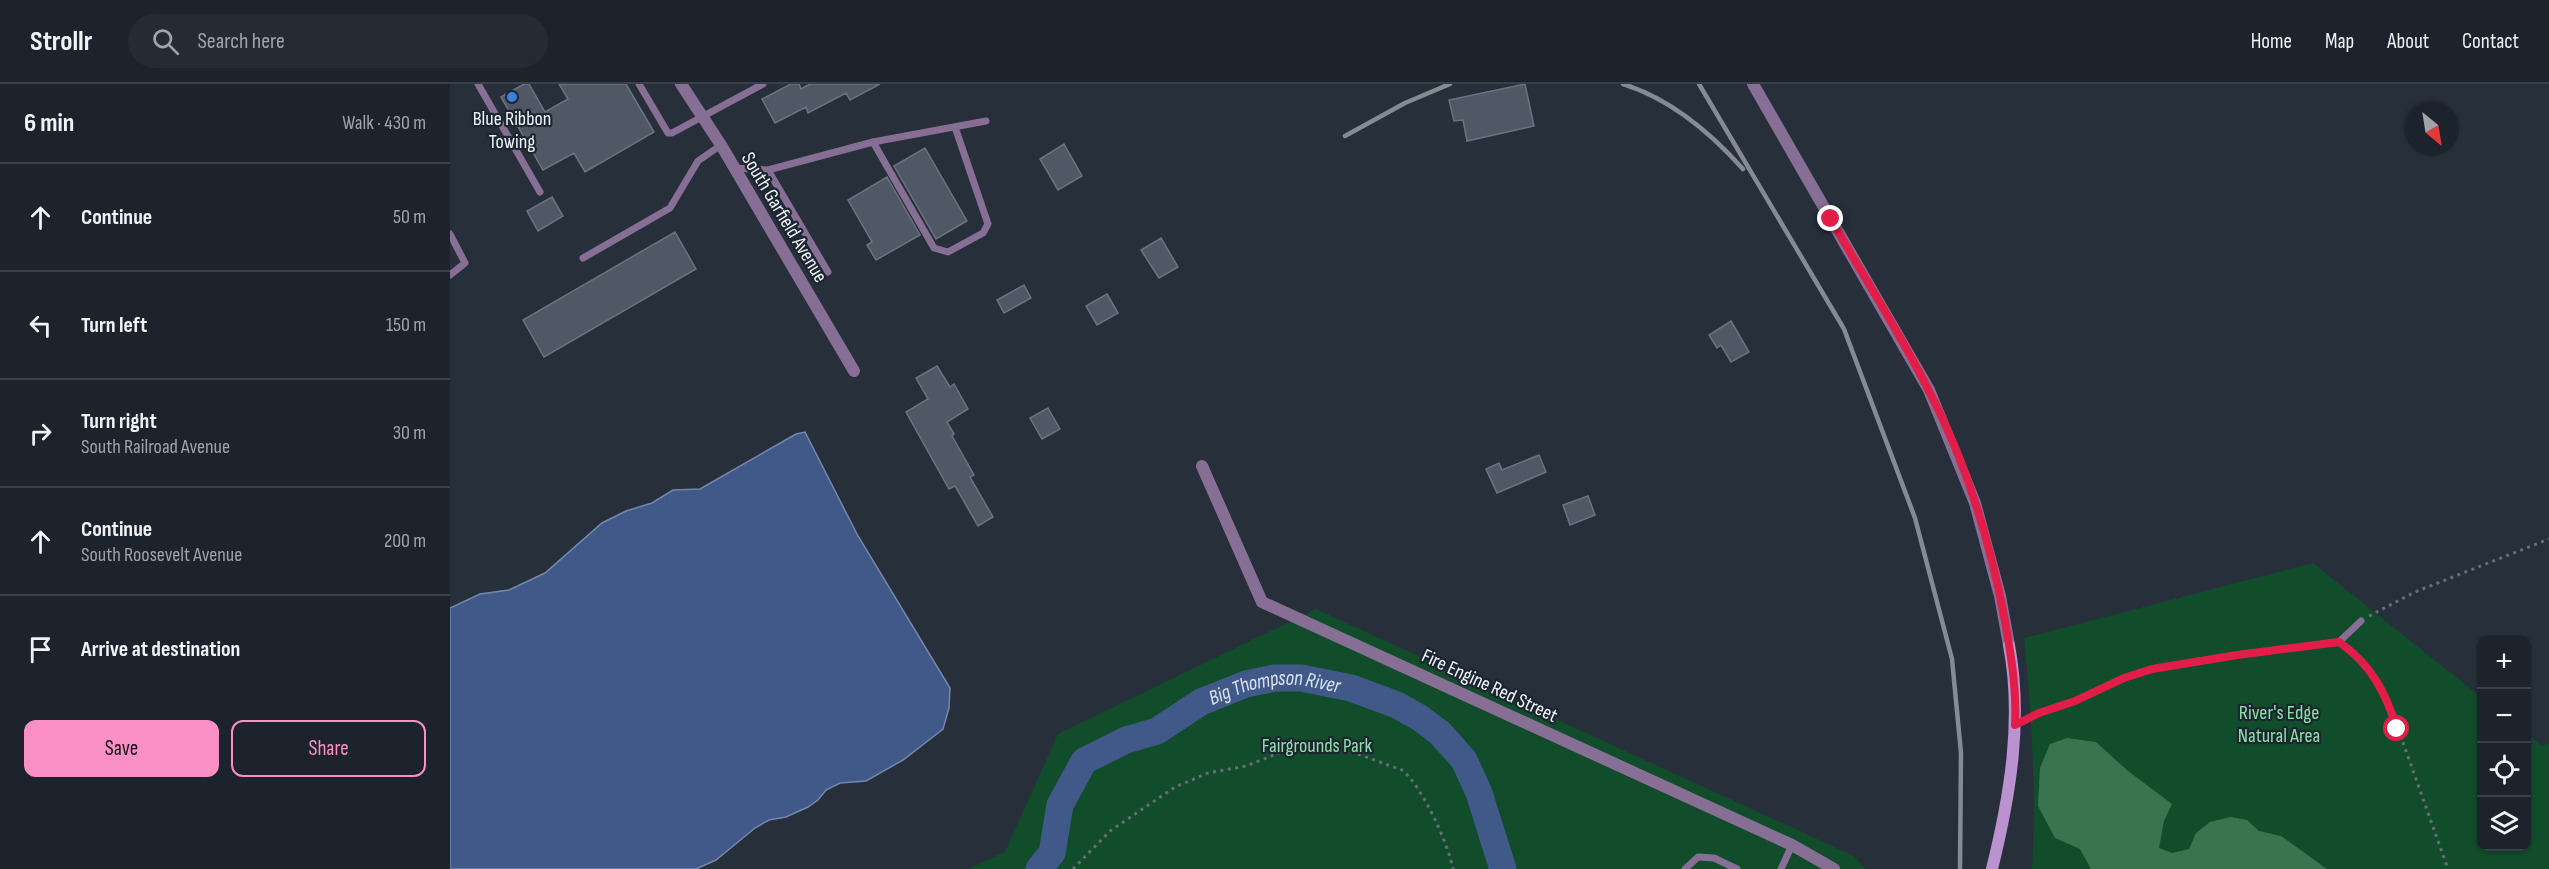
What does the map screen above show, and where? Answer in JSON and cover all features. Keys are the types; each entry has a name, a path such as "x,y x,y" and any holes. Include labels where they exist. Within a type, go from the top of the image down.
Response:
{"street":[{"name":"South Garfield Avenue","path":"681,84 721,146 854,371"},
{"path":"1753,84 1929,390 1976,503 2000,596 2015,678 2015,725 2004,821 1992,869"},
{"name":"Fire Engine Red Street","path":"1202,466 1262,602 1792,845 1834,869"}],"lane":[{"path":"478,84 540,192"},
{"path":"639,84 668,133 672,133 763,84"},
{"path":"734,168 768,170 873,142 987,121"},
{"path":"873,142 934,248 948,252 983,233 988,224 955,127"},
{"path":"583,258 670,208 698,161 721,146"},
{"path":"768,170 828,272"},
{"path":"450,234 464,257 465,263 450,275"},
{"path":"2015,725 2124,678 2152,669 2339,642 2361,621"},
{"path":"1780,869 1792,845"},
{"path":"1685,869 1698,857 1714,858 1737,869"}],"path":[{"path":"2361,621 2387,604 2549,539"},
{"path":"2339,642 2363,662 2385,692 2448,869"},
{"path":"1073,869 1110,831 1175,787 1196,777 1246,766 1288,749 1317,746 1344,749 1402,770 1409,776 1418,787 1454,869"}],"green space":[{"name":"River's Edge Natural Area","path":"2313,563 2477,694 2477,851 2531,851 2531,736 2541,745 2549,744 2549,869 2032,869 2034,811 2024,638"},
{"name":"Fairgrounds Park","path":"1316,609 1854,856 1865,869 968,869 1005,852 1058,734"},
{"path":"2067,738 2096,742 2128,771 2172,804 2164,821 2159,848 2172,853 2189,849 2196,833 2210,822 2231,817 2247,820 2259,831 2281,836 2327,869 2091,869 2080,849 2055,838 2038,806 2040,768 2050,744"}],"water":[{"path":"805,432 858,536 950,688 949,708 943,729 903,760 866,781 840,783 826,790 808,807 786,817 769,820 755,828 716,860 696,869 450,869 450,608 480,594 509,590 545,573 602,523 626,511 652,503 673,490 700,489 796,434"}],"building":[{"path":"524,84 529,84 545,112 568,99 559,84 626,84 654,132 585,172 574,153 543,170 501,97"},
{"path":"791,84 799,84 801,89 810,84 880,84 850,100 846,93 808,113 806,107 775,123 762,99"},
{"path":"1525,84 1534,126 1467,141 1463,120 1454,121 1449,100"},
{"path":"1064,144 1082,176 1058,190 1040,159"},
{"path":"925,148 967,221 936,239 894,166"},
{"path":"887,177 920,235 876,260 867,245 872,242 848,200"},
{"path":"552,197 563,216 538,231 527,211"},
{"path":"675,232 696,269 544,357 523,320"},
{"path":"1161,238 1178,267 1159,278 1141,250"},
{"path":"1024,285 1031,298 1004,313 997,300"},
{"path":"1107,294 1118,313 1097,325 1086,306"},
{"path":"1731,321 1749,352 1731,362 1721,345 1717,348 1709,335"},
{"path":"937,366 950,387 954,384 968,409 947,422 954,434 952,436 974,475 970,477 993,517 978,526 955,486 949,489 906,412 928,399 916,378"},
{"path":"1048,408 1060,429 1042,439 1030,418"},
{"path":"1539,455 1546,472 1497,493 1486,469 1499,463 1502,470"},
{"path":"1588,496 1595,515 1570,525 1563,505"}],"waterway":[{"name":"Big Thompson River","path":"1039,869 1052,853 1060,805 1084,761 1126,740 1157,731 1201,702 1246,684 1275,678 1301,678 1351,688 1397,705 1440,733 1464,760 1479,793 1503,869"}],"railway":[{"path":"1345,136 1405,103 1450,84"},
{"path":"1623,84 1657,98 1689,118 1743,169"},
{"path":"1699,84 1844,329 1915,518 1952,659 1961,753 1960,869"}],"place":[{"name":"Blue Ribbon Towing","path":"512,97"}],"route":[{"path":"1831,219 1929,390 1976,503 2000,596 2015,678 2015,725 2124,678 2152,669 2339,642 2353,652 2378,680 2385,692 2397,729"}]}
